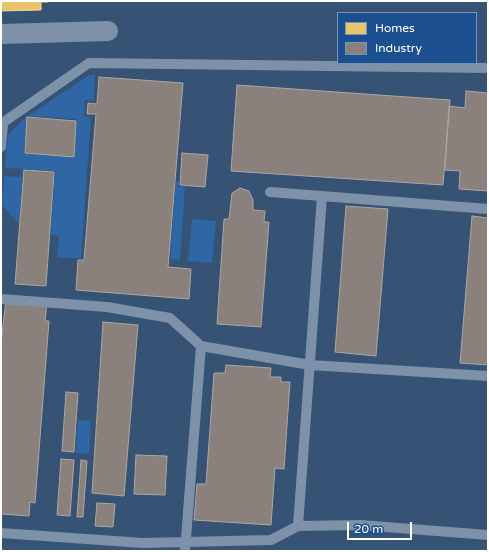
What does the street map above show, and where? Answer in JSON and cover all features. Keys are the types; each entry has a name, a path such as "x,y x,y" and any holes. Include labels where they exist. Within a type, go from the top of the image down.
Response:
{"street":[{"path":"1,34 108,31"}],"lane":[{"path":"1,147 2,124 89,63 488,68"},
{"path":"270,192 488,208"},
{"path":"298,526 322,196"},
{"path":"1,299 107,306 170,318 201,346 310,365 488,376"},
{"path":"185,546 201,346"},
{"path":"1,533 185,546 271,540 298,526 360,525 488,535"}],"shaded area":[{"path":"89,75 95,75 94,101 85,100 84,116 91,117 81,258 57,258 59,236 51,235 55,171 23,169 19,224 2,205 4,176 21,177 22,169 5,168 8,135 27,116 24,153 74,157 76,119 28,116"},
{"path":"176,182 179,182 179,187 185,187 180,260 170,259"},
{"path":"192,219 216,221 212,263 188,261"},
{"path":"78,420 91,421 89,454 76,453"}],"building: Homes":[{"path":"1,1 48,2 41,2 41,10 1,11"}],"building: Industry":[{"path":"99,77 183,83 168,267 191,269 189,299 76,290 78,260 84,260 96,114 87,114 88,103 97,104"},
{"path":"237,85 450,100 443,185 231,171"},
{"path":"466,91 488,93 488,191 459,189 460,171 445,170 449,106 465,108"},
{"path":"27,117 76,121 74,157 25,153"},
{"path":"182,153 208,155 205,187 180,185"},
{"path":"24,170 54,172 46,286 15,284"},
{"path":"240,188 249,191 253,200 253,210 265,211 264,222 269,222 261,327 217,324 224,219 229,219 232,193"},
{"path":"346,206 388,209 376,356 335,352"},
{"path":"472,216 488,218 488,365 460,363"},
{"path":"6,301 47,304 45,321 49,321 35,503 30,502 29,516 1,514 1,342"},
{"path":"103,322 138,325 124,496 92,493"},
{"path":"226,365 271,368 270,377 281,377 281,382 290,382 284,469 275,468 271,525 194,520 197,484 206,484 214,373 225,373"},
{"path":"66,392 78,393 74,452 62,451"},
{"path":"136,455 167,456 165,495 134,494"},
{"path":"61,459 74,460 70,516 57,515"},
{"path":"81,460 87,461 83,517 77,517"},
{"path":"97,503 115,504 113,527 95,526"}]}
